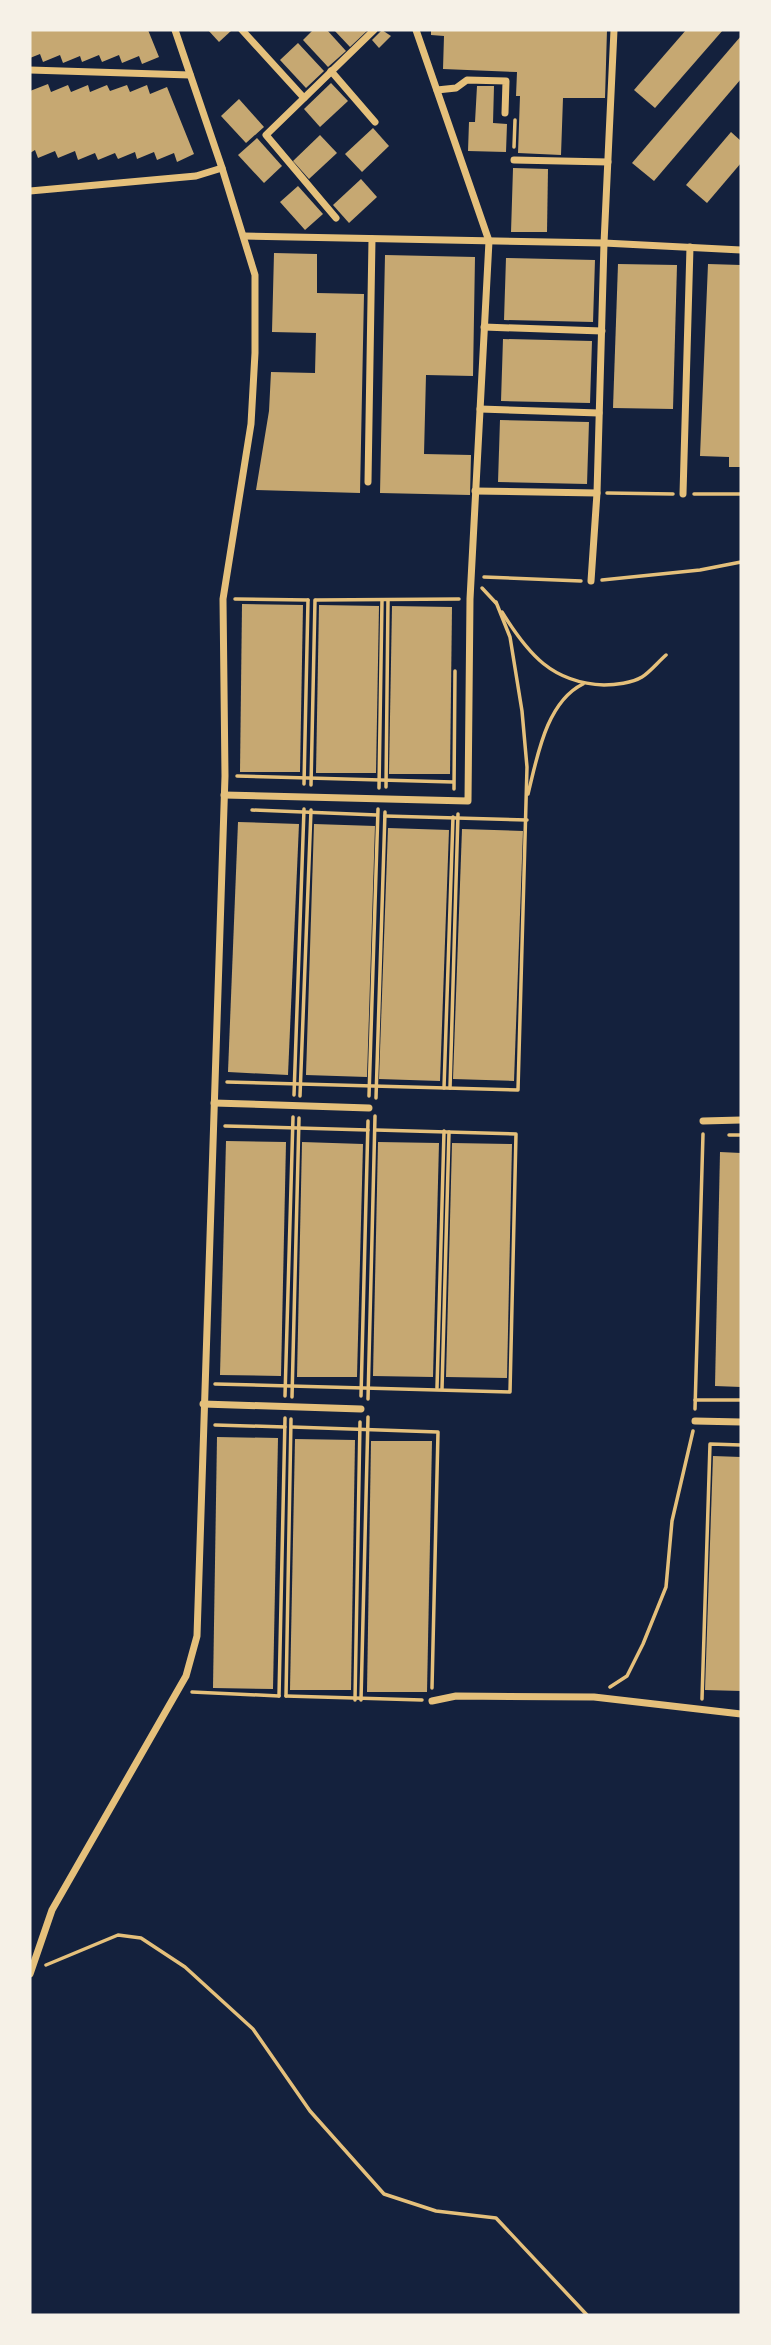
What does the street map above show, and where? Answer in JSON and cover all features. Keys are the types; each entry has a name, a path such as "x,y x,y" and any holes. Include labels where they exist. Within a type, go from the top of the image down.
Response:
{"street":[{"path":"30,1973 52,1910 186,1676 197,1636 225,776 223,599 251,424 255,275 175,30"},
{"path":"242,30 304,98"},
{"path":"336,218 266,135 374,30"},
{"path":"224,795 468,801 470,599 489,241 416,30"},
{"path":"591,581 597,493 604,243 614,30"},
{"path":"30,70 190,75"},
{"path":"331,71 375,122"},
{"path":"437,90 456,88 467,80 506,81 505,113"},
{"path":"514,160 608,162"},
{"path":"30,191 196,176 222,168"},
{"path":"244,236 604,243 741,250"},
{"path":"368,482 372,239"},
{"path":"683,494 690,247"},
{"path":"484,327 602,331"},
{"path":"480,409 599,413"},
{"path":"475,491 597,493"},
{"path":"214,1103 369,1108"},
{"path":"703,1121 741,1121"},
{"path":"203,1404 361,1409"},
{"path":"695,1421 741,1422"},
{"path":"432,1700 456,1696 594,1697 741,1714"}],"path":[{"path":"505,103 515,104 514,160"},
{"path":"471,576 591,581 700,570 741,562"},
{"path":"471,576 496,602 517,636 548,669 583,684 614,685 640,679 666,655"},
{"path":"223,599 470,599"},
{"path":"286,1696 291,1427 286,1385 293,1128 301,1084 311,813 304,779 308,600"},
{"path":"279,1696 284,1427 292,1386 299,1128 294,1083 304,813 310,779 315,600"},
{"path":"361,1700 385,816 379,780 382,600"},
{"path":"355,1700 369,1086 378,815 386,780 388,600"},
{"path":"214,1081 518,1090 527,767 510,637 496,602"},
{"path":"527,799 541,742 555,713 571,690 583,684"},
{"path":"225,776 453,782"},
{"path":"450,1088 459,818 456,801"},
{"path":"444,1088 453,817 456,801"},
{"path":"250,810 527,820"},
{"path":"594,1697 627,1676 666,1587 672,1521 695,1421 703,1121"},
{"path":"204,1383 510,1392 516,1134 213,1126"},
{"path":"439,1389 446,1132"},
{"path":"695,1401 741,1400"},
{"path":"176,1691 355,1700 432,1700 438,1432 202,1425"},
{"path":"702,1700 710,1444 741,1445"},
{"path":"30,1973 118,1935 141,1938 185,1967 253,2029 310,2111 384,2194 436,2211 496,2218 587,2315"}],"building":[{"path":"30,30 148,30 159,57 142,64 139,56 122,63 119,55 102,62 99,55 82,62 80,56 63,63 60,55 43,62 40,54 30,58"},
{"path":"208,30 232,30 219,42"},
{"path":"313,30 327,30 346,51 328,67 303,40"},
{"path":"334,30 368,30 350,47"},
{"path":"382,30 391,36 379,48 372,40"},
{"path":"431,30 607,30 605,98 563,98 561,155 518,153 520,96 516,96 517,72 443,69 444,36 431,35"},
{"path":"686,30 723,30 655,108 634,90"},
{"path":"741,36 741,79 654,181 632,163"},
{"path":"298,43 324,71 306,88 280,60"},
{"path":"331,83 348,101 320,127 304,109"},
{"path":"48,84 51,92 68,85 71,92 88,85 90,92 107,85 110,91 127,85 130,92 147,85 150,94 167,87 194,154 177,162 174,153 157,160 154,152 137,159 135,152 118,159 115,153 98,160 95,153 78,160 75,151 58,158 55,151 38,158 35,150 30,153 30,91"},
{"path":"477,86 494,86 493,123 507,124 506,152 468,151 469,122 475,122"},
{"path":"239,99 264,127 246,143 221,116"},
{"path":"373,128 389,146 362,172 345,154"},
{"path":"731,132 741,141 741,163 707,203 686,185"},
{"path":"320,135 337,153 309,179 293,161"},
{"path":"257,138 282,166 264,183 238,155"},
{"path":"513,168 548,169 547,232 511,232"},
{"path":"361,179 377,197 349,223 333,205"},
{"path":"298,186 323,214 305,230 280,202"},
{"path":"274,253 317,254 317,293 364,294 360,493 256,490 269,411 271,372 315,373 316,333 272,332"},
{"path":"385,255 475,257 473,376 426,375 424,454 471,455 470,495 380,493"},
{"path":"506,258 595,260 593,322 504,320"},
{"path":"618,264 677,265 673,409 613,408"},
{"path":"708,264 741,265 741,467 729,467 729,457 700,456"},
{"path":"503,339 592,341 590,403 501,401"},
{"path":"500,420 589,422 587,484 498,482"},
{"path":"242,604 303,605 300,772 240,772"},
{"path":"319,605 379,606 376,773 316,773"},
{"path":"392,606 452,607 450,774 389,774"},
{"path":"238,822 299,824 288,1075 228,1072"},
{"path":"314,824 375,826 367,1077 306,1075"},
{"path":"388,828 449,830 440,1081 379,1079"},
{"path":"462,829 523,831 514,1081 453,1079"},
{"path":"226,1141 286,1142 281,1376 220,1375"},
{"path":"302,1142 363,1144 357,1377 297,1377"},
{"path":"378,1142 439,1143 433,1377 373,1376"},
{"path":"452,1143 512,1144 507,1378 446,1377"},
{"path":"720,1152 741,1153 741,1387 715,1386"},
{"path":"217,1437 278,1438 273,1689 213,1688"},
{"path":"295,1439 355,1440 351,1690 290,1690"},
{"path":"371,1441 432,1441 427,1692 367,1692"},
{"path":"713,1456 741,1457 741,1691 705,1690"}]}
